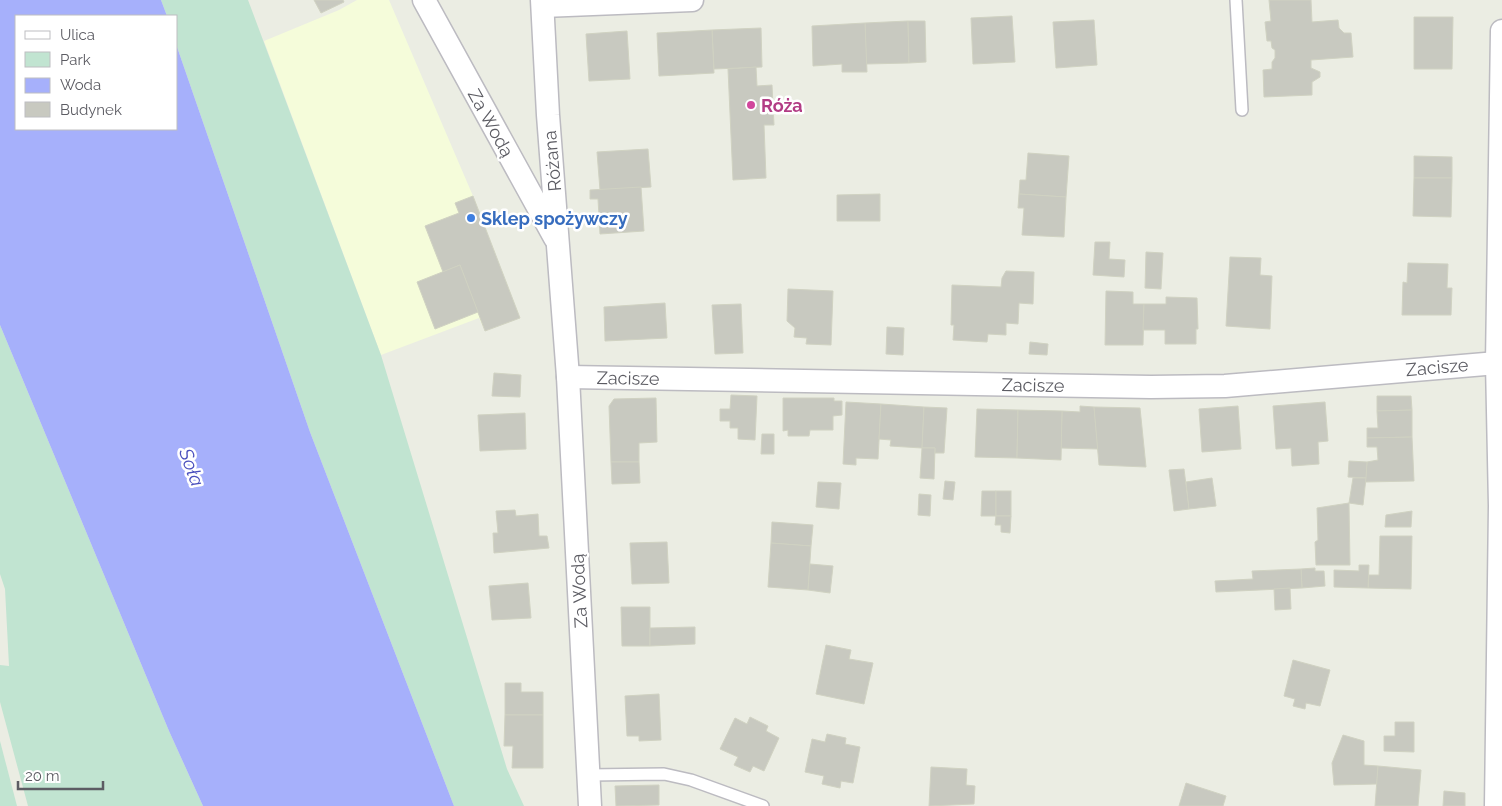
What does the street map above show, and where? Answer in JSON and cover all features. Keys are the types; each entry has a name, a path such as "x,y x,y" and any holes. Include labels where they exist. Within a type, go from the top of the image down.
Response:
{"street":[{"name":"Za Wodą","path":"424,0 559,246"},
{"name":"Różana","path":"568,377 548,115 543,3 692,0"},
{"path":"1496,806 1500,506 1497,362 1502,31"},
{"name":"Zacisze","path":"568,377 1151,387 1226,386 1497,362"},
{"name":"Za Wodą","path":"568,377 590,806"}],"lane":[{"path":"1236,0 1242,110"},
{"path":"588,775 664,774 691,780 763,806"}],"shaded area":[{"path":"357,0 389,0 473,196 520,318 485,331 479,318 381,355 264,41 339,10"}],"green space":[{"path":"161,0 248,0 381,355 507,769 524,806 454,806 310,432 178,50 178,15 167,15"},
{"path":"0,325 169,731 203,806 28,806 0,702 0,665 9,666 5,589 0,574"},
{"path":"0,741 17,806 0,806"}],"water":[{"name":"Soła","path":"0,0 161,0 167,15 15,15 15,130 178,130 178,50 310,432 454,806 203,806 169,731 0,325"}],"building":[{"path":"314,0 343,0 344,2 321,13"},
{"path":"1269,0 1311,0 1312,22 1338,20 1339,28 1344,33 1351,33 1353,57 1311,60 1311,68 1320,72 1320,77 1312,82 1312,95 1264,97 1263,70 1272,69 1272,62 1275,58 1275,50 1272,48 1271,41 1267,41 1265,22 1271,21"},
{"path":"1012,16 1015,62 973,64 971,18"},
{"path":"1414,17 1453,17 1452,69 1414,69"},
{"path":"1094,20 1097,65 1056,68 1053,22"},
{"path":"908,21 909,63 866,64 865,23"},
{"path":"908,21 925,21 926,62 909,63"},
{"path":"865,23 867,72 842,72 842,64 813,66 812,26"},
{"path":"761,28 762,67 714,69 712,30"},
{"path":"712,30 714,73 659,76 657,33"},
{"path":"627,31 630,79 589,81 586,34"},
{"name":"Róża","path":"756,67 757,86 772,85 774,125 764,125 766,178 733,180 728,69"},
{"path":"648,149 651,187 600,190 597,152"},
{"path":"1028,153 1069,156 1066,197 1019,194 1020,180 1026,180"},
{"path":"1414,156 1452,157 1452,178 1414,178"},
{"path":"1414,178 1452,178 1451,217 1413,216"},
{"path":"641,187 644,231 600,234 598,199 590,199 590,190"},
{"path":"880,194 880,221 837,221 837,195"},
{"path":"1019,194 1066,197 1064,237 1022,235 1024,208 1018,208"},
{"path":"473,196 520,318 485,331 460,265 443,272 425,226 459,213 455,203"},
{"path":"1095,242 1110,242 1109,259 1125,260 1124,277 1093,275"},
{"path":"1146,252 1163,253 1161,289 1145,288"},
{"path":"1230,257 1261,258 1260,275 1272,276 1270,329 1226,326"},
{"path":"1408,263 1448,264 1447,288 1452,288 1451,315 1402,315 1403,282 1407,283"},
{"path":"460,265 478,312 435,329 417,282"},
{"path":"1006,271 1034,272 1033,304 1019,303 1018,324 1006,323 1006,335 988,334 987,342 953,340 954,325 951,325 952,285 1001,287 1002,278"},
{"path":"788,289 833,291 831,345 806,344 807,338 794,337 795,328 787,321"},
{"path":"1106,291 1133,292 1133,304 1144,304 1143,345 1105,345"},
{"path":"1166,297 1197,298 1198,329 1196,329 1196,344 1165,344 1165,330 1143,330 1144,304 1166,304"},
{"path":"665,303 667,338 605,341 604,307"},
{"path":"741,304 743,353 715,354 712,305"},
{"path":"887,327 904,328 903,355 886,354"},
{"path":"1030,342 1048,344 1047,355 1029,354"},
{"path":"494,373 521,375 520,397 492,396"},
{"path":"731,395 757,396 755,440 738,439 738,428 730,428 730,421 720,421 720,409 730,409"},
{"path":"1377,396 1411,396 1412,410 1377,411"},
{"path":"656,398 657,442 639,443 639,462 611,462 609,406 614,399"},
{"path":"783,398 834,398 834,401 842,401 842,415 833,416 833,430 810,430 809,436 788,436 788,430 783,431"},
{"path":"846,402 881,404 878,459 856,458 856,465 843,464"},
{"path":"1325,402 1328,441 1318,442 1319,464 1292,466 1291,448 1276,449 1273,406"},
{"path":"881,404 924,407 922,448 890,446 891,440 879,439"},
{"path":"1080,406 1094,407 1098,449 1061,448 1062,411 1080,412"},
{"path":"1238,406 1241,449 1202,452 1199,409"},
{"path":"924,407 947,408 944,453 935,453 935,448 922,448"},
{"path":"1094,407 1140,408 1146,467 1099,465"},
{"path":"977,409 1018,410 1017,458 975,457"},
{"path":"1018,410 1062,411 1061,460 1017,458"},
{"path":"1412,410 1412,437 1367,438 1367,428 1378,428 1377,411"},
{"path":"525,413 526,449 480,451 478,415"},
{"path":"762,434 774,434 774,454 761,454"},
{"path":"1412,437 1414,481 1365,482 1367,462 1378,460 1377,447 1367,447 1367,438"},
{"path":"922,448 935,448 934,479 920,478"},
{"path":"1349,461 1367,462 1366,478 1348,477"},
{"path":"611,462 639,462 640,483 612,484"},
{"path":"1184,469 1189,509 1174,511 1169,470"},
{"path":"1212,478 1216,506 1189,509 1186,482"},
{"path":"1353,478 1366,478 1363,505 1349,503"},
{"path":"945,481 955,482 953,500 943,499"},
{"path":"818,482 841,483 839,509 816,507"},
{"path":"982,491 996,491 996,516 981,516"},
{"path":"996,491 1011,491 1011,516 996,516"},
{"path":"919,494 931,495 930,516 918,515"},
{"path":"1349,503 1350,565 1316,565 1315,542 1318,540 1317,508"},
{"path":"515,510 516,516 538,514 539,536 547,536 549,548 494,553 493,533 498,533 496,511"},
{"path":"1412,511 1411,527 1385,527 1386,515"},
{"path":"996,516 1011,516 1010,533 1001,532 1001,525 995,525"},
{"path":"772,522 813,525 811,546 771,543"},
{"path":"1380,536 1412,536 1411,589 1368,588 1369,575 1379,575"},
{"path":"667,542 669,583 632,584 630,543"},
{"path":"771,543 811,546 808,590 768,587"},
{"path":"810,564 833,566 830,593 808,590"},
{"path":"1359,565 1369,565 1368,588 1334,587 1334,570 1359,571"},
{"path":"1315,568 1315,571 1324,571 1325,586 1302,588 1301,569"},
{"path":"1301,569 1302,588 1216,592 1215,581 1253,579 1252,571"},
{"path":"528,583 531,618 492,620 489,586"},
{"path":"1290,588 1291,609 1275,610 1274,589"},
{"path":"621,607 650,607 650,646 622,646"},
{"path":"695,627 695,644 650,646 650,628"},
{"path":"826,645 851,650 849,659 873,663 864,704 816,694"},
{"path":"1293,660 1330,670 1320,706 1306,703 1305,709 1293,706 1295,699 1284,696"},
{"path":"505,683 521,683 521,692 543,692 543,715 505,715"},
{"path":"659,694 661,740 639,741 639,736 627,736 625,696"},
{"path":"505,715 543,715 543,768 512,768 513,746 504,746"},
{"path":"750,717 768,726 766,731 779,738 764,771 753,766 750,772 734,765 738,757 720,749 735,718 747,724"},
{"path":"1395,722 1414,722 1414,752 1384,751 1384,736 1395,736"},
{"path":"827,734 846,738 845,744 860,747 853,783 841,781 840,788 822,784 824,776 805,772 812,739 825,742"},
{"path":"1343,735 1364,741 1364,765 1378,766 1377,784 1334,785 1332,763"},
{"path":"1378,766 1421,770 1418,806 1375,806"},
{"path":"931,767 967,769 966,785 975,786 974,804 929,806"},
{"path":"1186,783 1226,796 1223,806 1179,806"},
{"path":"659,785 659,805 616,806 615,786"},
{"path":"1444,791 1465,793 1465,806 1443,806"}],"place":[{"name":"Róża","path":"751,105"},
{"name":"Sklep spożywczy","path":"471,218"}]}
